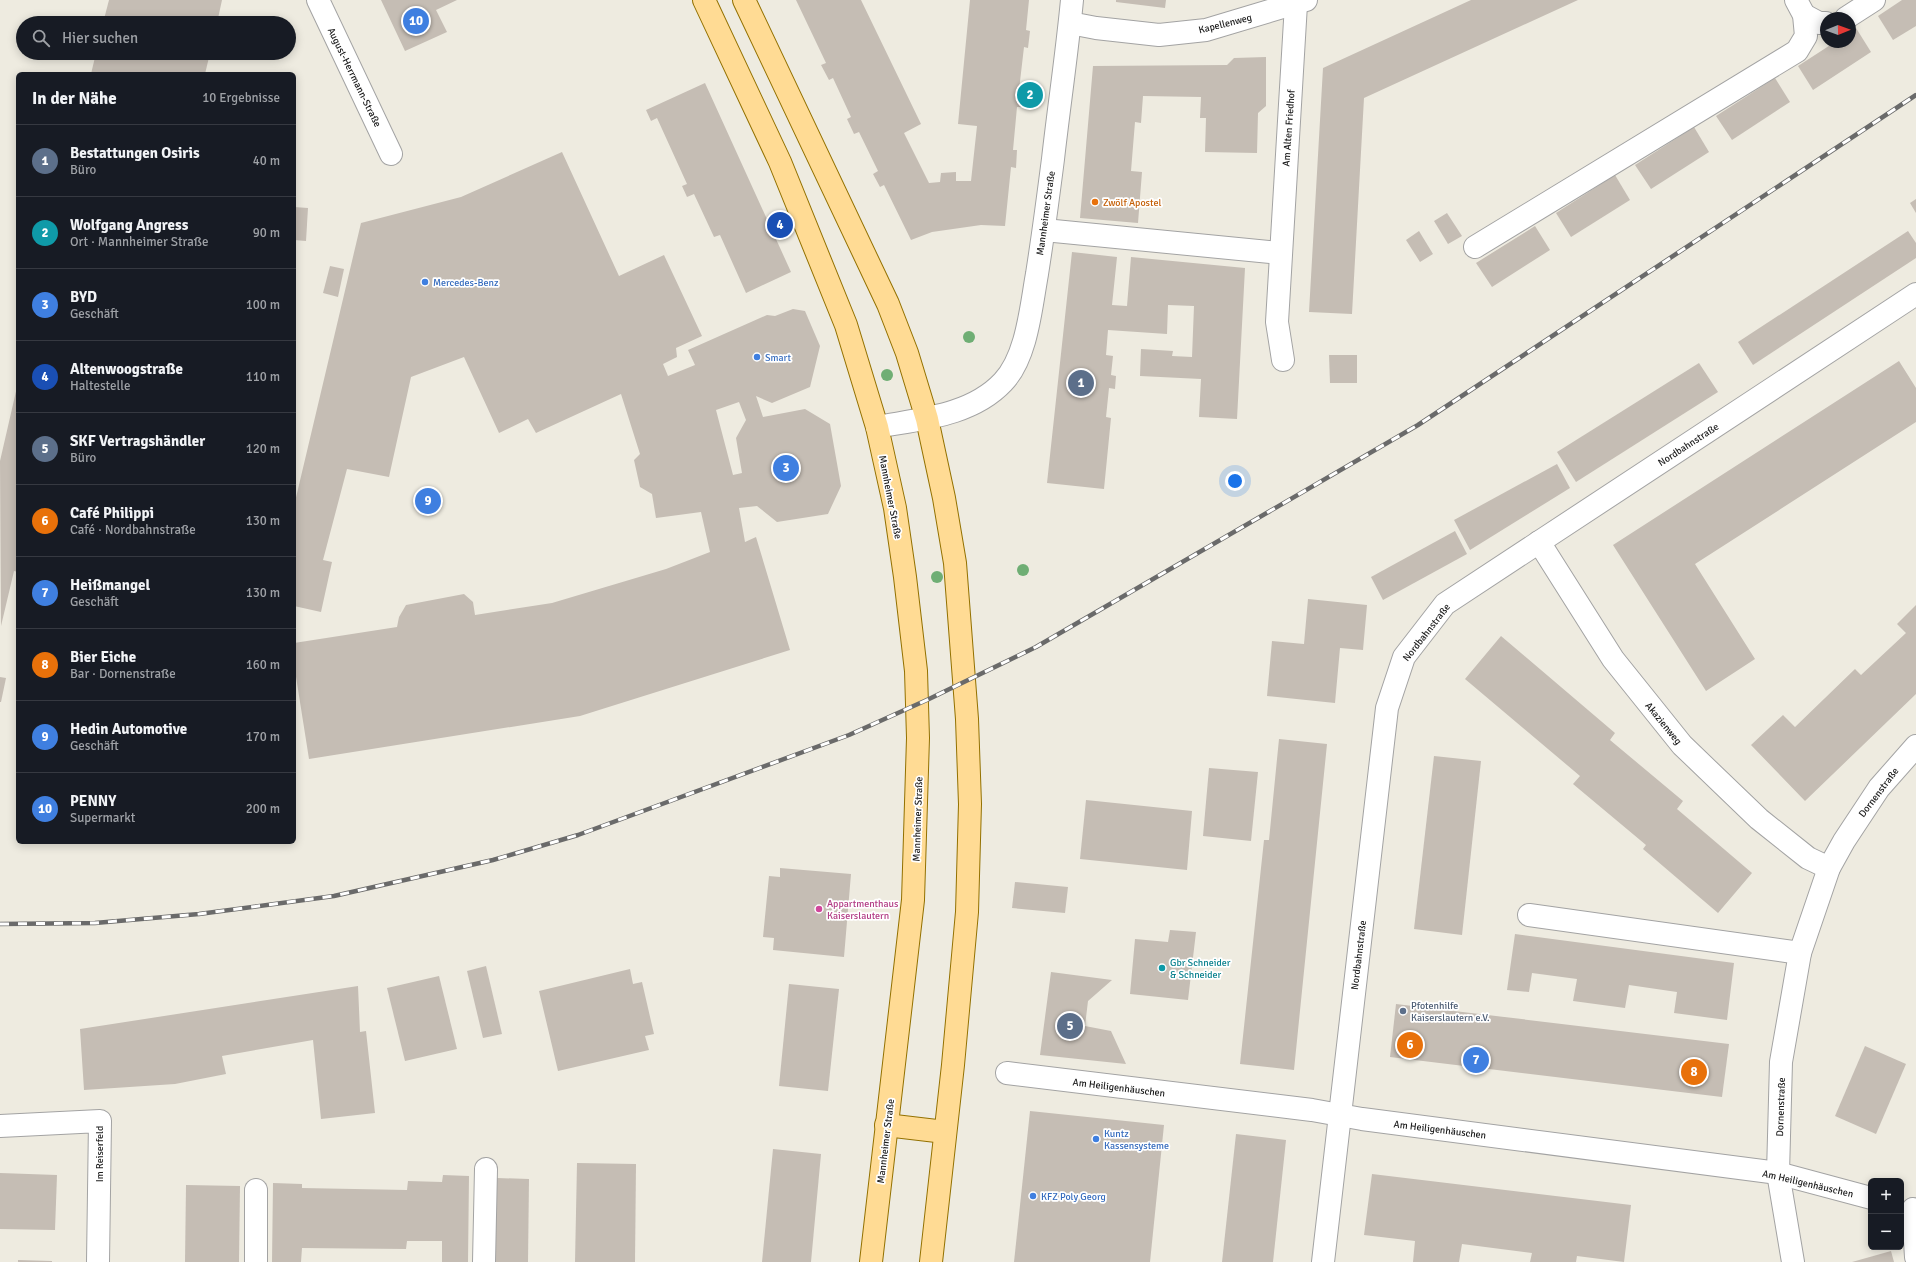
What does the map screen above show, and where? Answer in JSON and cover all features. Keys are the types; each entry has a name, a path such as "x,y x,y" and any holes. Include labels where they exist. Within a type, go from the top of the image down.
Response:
{"main road":[{"path":"704,0 780,162 802,215 846,325 877,427"},
{"path":"744,0 888,304 927,418 944,498 955,563 967,719 969,788 967,912 931,1262"},
{"name":"Mannheimer Straße","path":"871,1262 886,1125 900,1026 913,900 918,738 916,671 905,578 895,508 877,427"},
{"path":"886,1125 945,1132"}],"street":[{"name":"August-Herrmann-Straße","path":"318,0 391,154"},
{"name":"Mannheimer Straße","path":"877,427 951,412 987,397 1004,381 1018,359 1029,318 1044,230 1072,0"},
{"path":"1855,12 1874,0"},
{"name":"Kapellenweg","path":"1070,23 1096,28 1159,35 1206,30 1301,2"},
{"name":"Am Alten Friedhof","path":"1283,360 1277,322 1280,253 1301,2"},
{"path":"1800,7 1820,23"},
{"path":"1475,247 1797,51 1806,36 1800,7"},
{"path":"1044,230 1280,253"},
{"name":"Nordbahnstraße","path":"1323,1262 1387,708 1404,657 1445,604 1916,294"},
{"name":"Akazienweg","path":"1539,542 1612,659 1682,745 1759,819 1808,858 1829,868"},
{"name":"Dornenstraße","path":"1793,1262 1778,1173 1781,1062 1800,953 1829,868 1844,841 1879,788 1916,746"},
{"path":"1529,915 1800,953"},
{"name":"Am Heiligenhäuschen","path":"1007,1073 1312,1110 1339,1116 1778,1173 1868,1197"},
{"name":"Im Reiserfeld","path":"0,1126 100,1121 98,1262"},
{"path":"484,1262 486,1169"},
{"path":"256,1190 256,1262"},
{"path":"1910,1208 1916,1258"}],"building":[{"path":"109,0 222,0 219,16 105,16"},
{"path":"381,0 457,0 436,10 447,32 405,51"},
{"path":"796,0 861,0 921,124 904,133 929,183 940,182 941,173 956,172 956,181 971,181 977,126 958,124 970,0 1029,0 1026,30 1030,31 1028,48 1024,47 1019,90 1024,91 1022,107 1017,107 1013,150 1017,150 1016,168 1011,167 1005,226 981,225 932,232 911,240 884,185 880,187 873,174 878,171 859,132 854,134 847,119 851,117 833,78 829,80 821,65 826,63"},
{"path":"1116,0 1166,0 1165,8 1116,2"},
{"path":"1471,0 1578,0 1364,98 1352,314 1309,312 1323,68"},
{"path":"1902,0 1916,0 1916,26 1893,40 1878,16"},
{"path":"1856,28 1871,52 1813,90 1798,66 1826,48 1856,48"},
{"path":"1266,57 1266,106 1258,113 1257,153 1205,152 1206,118 1200,118 1201,97 1143,96 1141,123 1135,122 1131,171 1142,172 1138,223 1080,218 1093,66 1227,65 1234,58"},
{"path":"94,60 208,60 205,72 91,72"},
{"path":"1775,78 1790,102 1732,140 1716,116"},
{"path":"705,83 791,272 746,293 720,235 714,237 694,194 687,197 682,186 687,184 657,118 651,121 646,110"},
{"path":"1694,127 1709,152 1651,189 1635,165"},
{"path":"562,152 619,276 664,255 702,336 676,348 677,357 663,364 668,376 695,365 688,350 767,315 775,316 793,309 805,311 820,346 810,387 772,403 756,396 763,417 805,409 830,424 841,486 828,514 777,522 757,506 739,508 745,542 756,537 790,650 580,716 309,759 296,677 296,643 397,627 399,617 406,605 464,594 473,602 475,615 552,603 666,569 710,552 701,512 656,518 652,494 640,487 634,460 640,454 621,394 536,433 528,419 499,433 464,357 411,377 389,477 347,469 323,560 332,562 321,612 296,606 296,498 361,223 461,197","holes":["739,402 746,420 736,438 742,473 733,475 716,410"]},
{"path":"1615,175 1630,200 1571,237 1556,213"},
{"path":"1916,199 1916,213 1910,203"},
{"path":"296,207 308,208 306,241 296,240"},
{"path":"1447,213 1462,236 1448,244 1434,221"},
{"path":"1535,226 1550,250 1492,287 1476,263"},
{"path":"1419,231 1433,254 1420,262 1406,240"},
{"path":"1908,231 1916,243 1916,258 1753,365 1738,342"},
{"path":"1072,252 1117,257 1112,305 1127,306 1131,257 1245,268 1237,419 1199,417 1201,379 1140,376 1141,349 1173,351 1172,356 1192,357 1194,306 1168,305 1167,334 1108,330 1106,355 1113,356 1111,375 1116,376 1115,389 1109,388 1106,417 1111,418 1104,489 1047,483"},
{"path":"330,266 344,269 338,297 323,293"},
{"path":"1329,355 1357,355 1357,383 1330,383"},
{"path":"1899,361 1916,388 1916,422 1695,564 1755,659 1706,691 1613,545"},
{"path":"1699,363 1718,392 1576,482 1557,452"},
{"path":"16,391 16,572 14,571 1,626 0,461"},
{"path":"1557,464 1570,488 1470,550 1454,520"},
{"path":"1455,531 1467,554 1383,600 1371,577"},
{"path":"1308,599 1367,605 1363,650 1340,648 1335,703 1267,696 1272,641 1304,644"},
{"path":"1916,605 1916,694 1805,801 1751,745 1783,715 1795,727 1855,669 1861,675 1906,633 1897,624"},
{"path":"1501,636 1615,733 1610,740 1683,801 1677,809 1752,873 1718,913 1643,849 1646,845 1573,784 1580,776 1465,679"},
{"path":"0,677 6,678 1,702 0,702"},
{"path":"1279,739 1327,744 1294,1070 1240,1064 1264,840 1269,840"},
{"path":"1434,756 1481,761 1462,935 1414,929"},
{"path":"1209,768 1258,772 1251,841 1203,836"},
{"path":"1086,800 1192,811 1187,870 1080,859"},
{"path":"780,868 851,874 844,957 773,950 774,938 763,937 769,876 780,877"},
{"path":"1015,882 1068,887 1065,913 1012,908"},
{"name":"Gbr Schneider & Schneider","path":"1170,930 1196,932 1188,1000 1130,994 1135,939 1168,942"},
{"path":"1515,934 1734,963 1727,1020 1674,1013 1677,992 1629,985 1625,1008 1573,1001 1577,979 1532,973 1529,992 1507,990"},
{"path":"486,966 502,1034 483,1038 467,971"},
{"path":"630,969 633,984 642,982 654,1034 645,1036 649,1050 558,1071 539,991"},
{"path":"1051,972 1112,980 1088,1001 1085,1026 1111,1031 1126,1064 1040,1055"},
{"path":"439,976 457,1049 405,1061 387,988"},
{"path":"789,984 839,989 828,1091 779,1086"},
{"path":"358,986 360,1032 366,1031 375,1113 321,1119 313,1040 222,1056 226,1074 175,1084 84,1090 80,1029"},
{"path":"1396,1004 1729,1044 1722,1097 1390,1057"},
{"path":"1865,1046 1906,1064 1876,1134 1835,1116"},
{"path":"1030,1111 1164,1125 1150,1262 1014,1262"},
{"path":"1236,1134 1286,1140 1273,1262 1222,1262"},
{"path":"773,1149 821,1154 811,1262 762,1262"},
{"path":"577,1163 636,1164 635,1262 575,1262"},
{"path":"0,1173 57,1175 55,1230 0,1229"},
{"path":"1372,1174 1631,1205 1624,1262 1577,1256 1576,1262 1530,1262 1532,1253 1462,1244 1459,1262 1413,1262 1415,1241 1364,1235"},
{"path":"443,1175 469,1176 468,1262 442,1262 442,1241 407,1241 406,1249 302,1248 301,1262 272,1262 273,1183 302,1184 302,1188 407,1190 408,1181 442,1182"},
{"path":"497,1178 529,1179 528,1262 495,1262"},
{"path":"186,1185 240,1186 239,1262 185,1262"},
{"path":"1891,1251 1894,1262 1852,1262"},
{"path":"18,1260 52,1261 52,1262 18,1262"}],"railway":[{"path":"0,924 95,923 199,914 334,896 493,860 578,835 849,735 929,699 1036,647 1418,425 1916,95"}],"place":[{"name":"PENNY","path":"416,21"},
{"name":"Wolfgang Angress","path":"1030,95"},
{"name":"Zwölf Apostel","path":"1095,202"},
{"name":"Altenwoogstraße","path":"780,225"},
{"name":"Mercedes-Benz","path":"425,282"},
{"name":"Smart","path":"757,357"},
{"name":"Bestattungen Osiris","path":"1081,383"},
{"name":"BYD","path":"786,468"},
{"name":"Hedin Automotive","path":"428,501"},
{"name":"Appartmenthaus Kaiserslautern","path":"819,909"},
{"name":"Gbr Schneider & Schneider","path":"1162,968"},
{"name":"Pfotenhilfe Kaiserslautern e.V.","path":"1403,1011"},
{"name":"SKF Vertragshändler","path":"1070,1026"},
{"name":"Café Philippi","path":"1410,1045"},
{"name":"Heißmangel","path":"1476,1060"},
{"name":"Bier Eiche","path":"1694,1072"},
{"name":"Kuntz Kassensysteme","path":"1096,1139"},
{"name":"KFZ Poly Georg","path":"1033,1196"}]}
